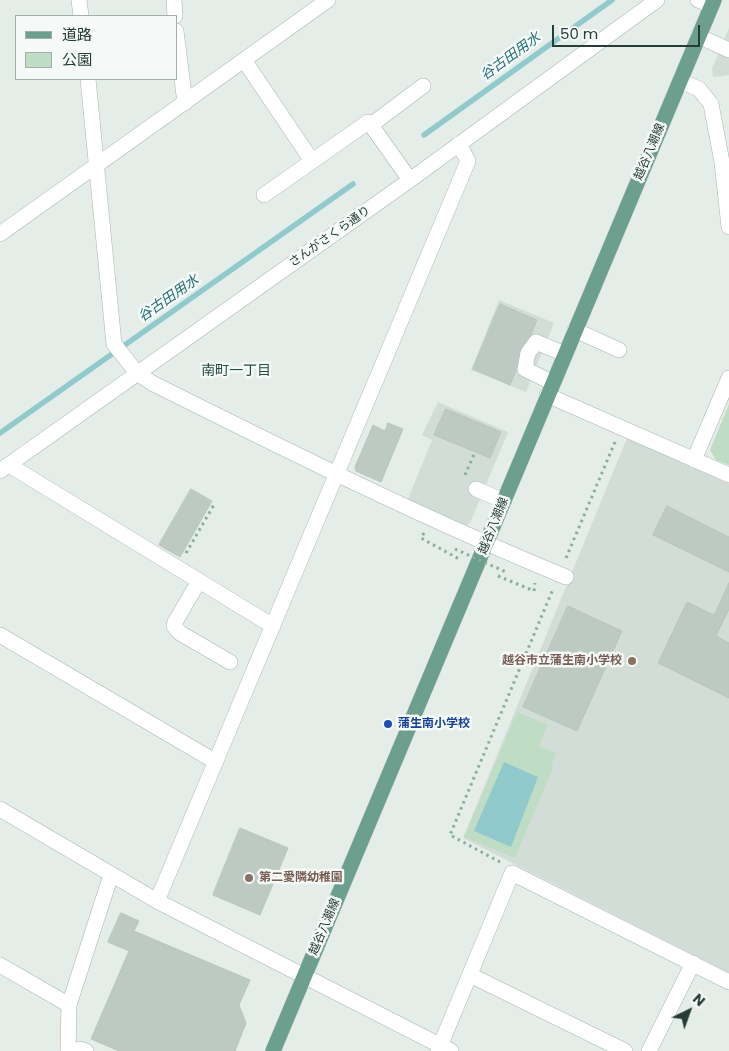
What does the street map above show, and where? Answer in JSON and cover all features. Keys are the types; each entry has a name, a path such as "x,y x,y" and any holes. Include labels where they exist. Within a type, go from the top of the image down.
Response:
{"main road":[{"name":"越谷八潮線","path":"273,1051 680,82 698,36 708,2"}],"street":[{"path":"80,0 81,15"},
{"path":"174,0 175,15"},
{"path":"0,234 328,0"},
{"name":"さんがさくら通り","path":"4,468 410,180 657,0"},
{"path":"698,36 729,50"},
{"path":"178,47 185,103"},
{"path":"244,60 312,161"},
{"path":"88,80 114,344 137,373 152,384 337,474 437,514 486,544 563,576"},
{"path":"680,82 698,89 712,104 726,162 729,227"},
{"path":"371,125 423,86"},
{"path":"264,195 368,122 410,180"},
{"path":"157,901 468,161 459,144"},
{"path":"575,330 620,350"},
{"path":"565,354 536,342 528,353 525,369 550,389 621,428 729,475"},
{"path":"694,460 718,395 729,378"},
{"path":"4,468 178,568 273,626"},
{"path":"476,489 504,501"},
{"path":"200,581 174,626 180,633 230,662"},
{"path":"0,635 216,762"},
{"path":"0,809 157,901 443,1049 470,975 512,873 729,982"},
{"path":"68,1051 69,1005 110,875"},
{"path":"649,1051 692,963"},
{"path":"0,965 69,1005"},
{"path":"470,975 625,1051"},
{"path":"73,1051 80,1049 86,1051"}],"path":[{"path":"512,873 498,860 450,835 563,576 621,428"},
{"path":"462,482 475,452"},
{"path":"178,568 214,503"},
{"path":"432,536 424,532 421,538 459,559"},
{"path":"447,544 514,575"},
{"path":"498,576 534,591 536,584 529,581"}],"shaded area":[{"path":"729,28 729,75 713,77 712,69"},
{"path":"499,300 554,323 526,392 471,370"},
{"path":"438,402 508,432 470,523 464,527 408,499 432,440 422,435"},
{"name":"越谷市立蒲生南小学校","path":"627,438 729,484 729,973 463,838"}],"green space":[{"path":"729,404 729,465 716,460 710,450"},
{"path":"517,712 548,725 539,746 556,753 551,766 553,768 515,858 464,837"}],"water":[{"path":"504,762 538,777 511,847 474,831"}],"building":[{"path":"500,304 537,320 510,385 473,369"},
{"path":"446,409 501,432 490,458 434,435"},
{"path":"388,423 403,429 381,482 356,471 355,467 373,425 385,431"},
{"path":"191,489 212,501 180,557 159,545"},
{"path":"667,506 729,537 729,572 653,535"},
{"path":"729,583 729,609 716,636 729,643 729,698 658,663 687,602 714,615"},
{"path":"568,606 622,631 577,731 523,707"},
{"path":"240,828 288,848 260,915 213,895"},
{"path":"121,913 139,921 134,931 250,980 239,1005 246,1023 235,1051 119,1051 91,1039 129,951 108,942"}],"waterway":[{"name":"谷古田用水","path":"424,135 612,0"},
{"name":"谷古田用水","path":"0,433 353,184"}],"place":[{"name":"越谷市立蒲生南小学校","path":"632,661"},
{"name":"蒲生南小学校","path":"388,724"},
{"name":"第二愛隣幼稚園","path":"249,878"}],"district":[{"name":"南町一丁目","path":"236,371"}]}
